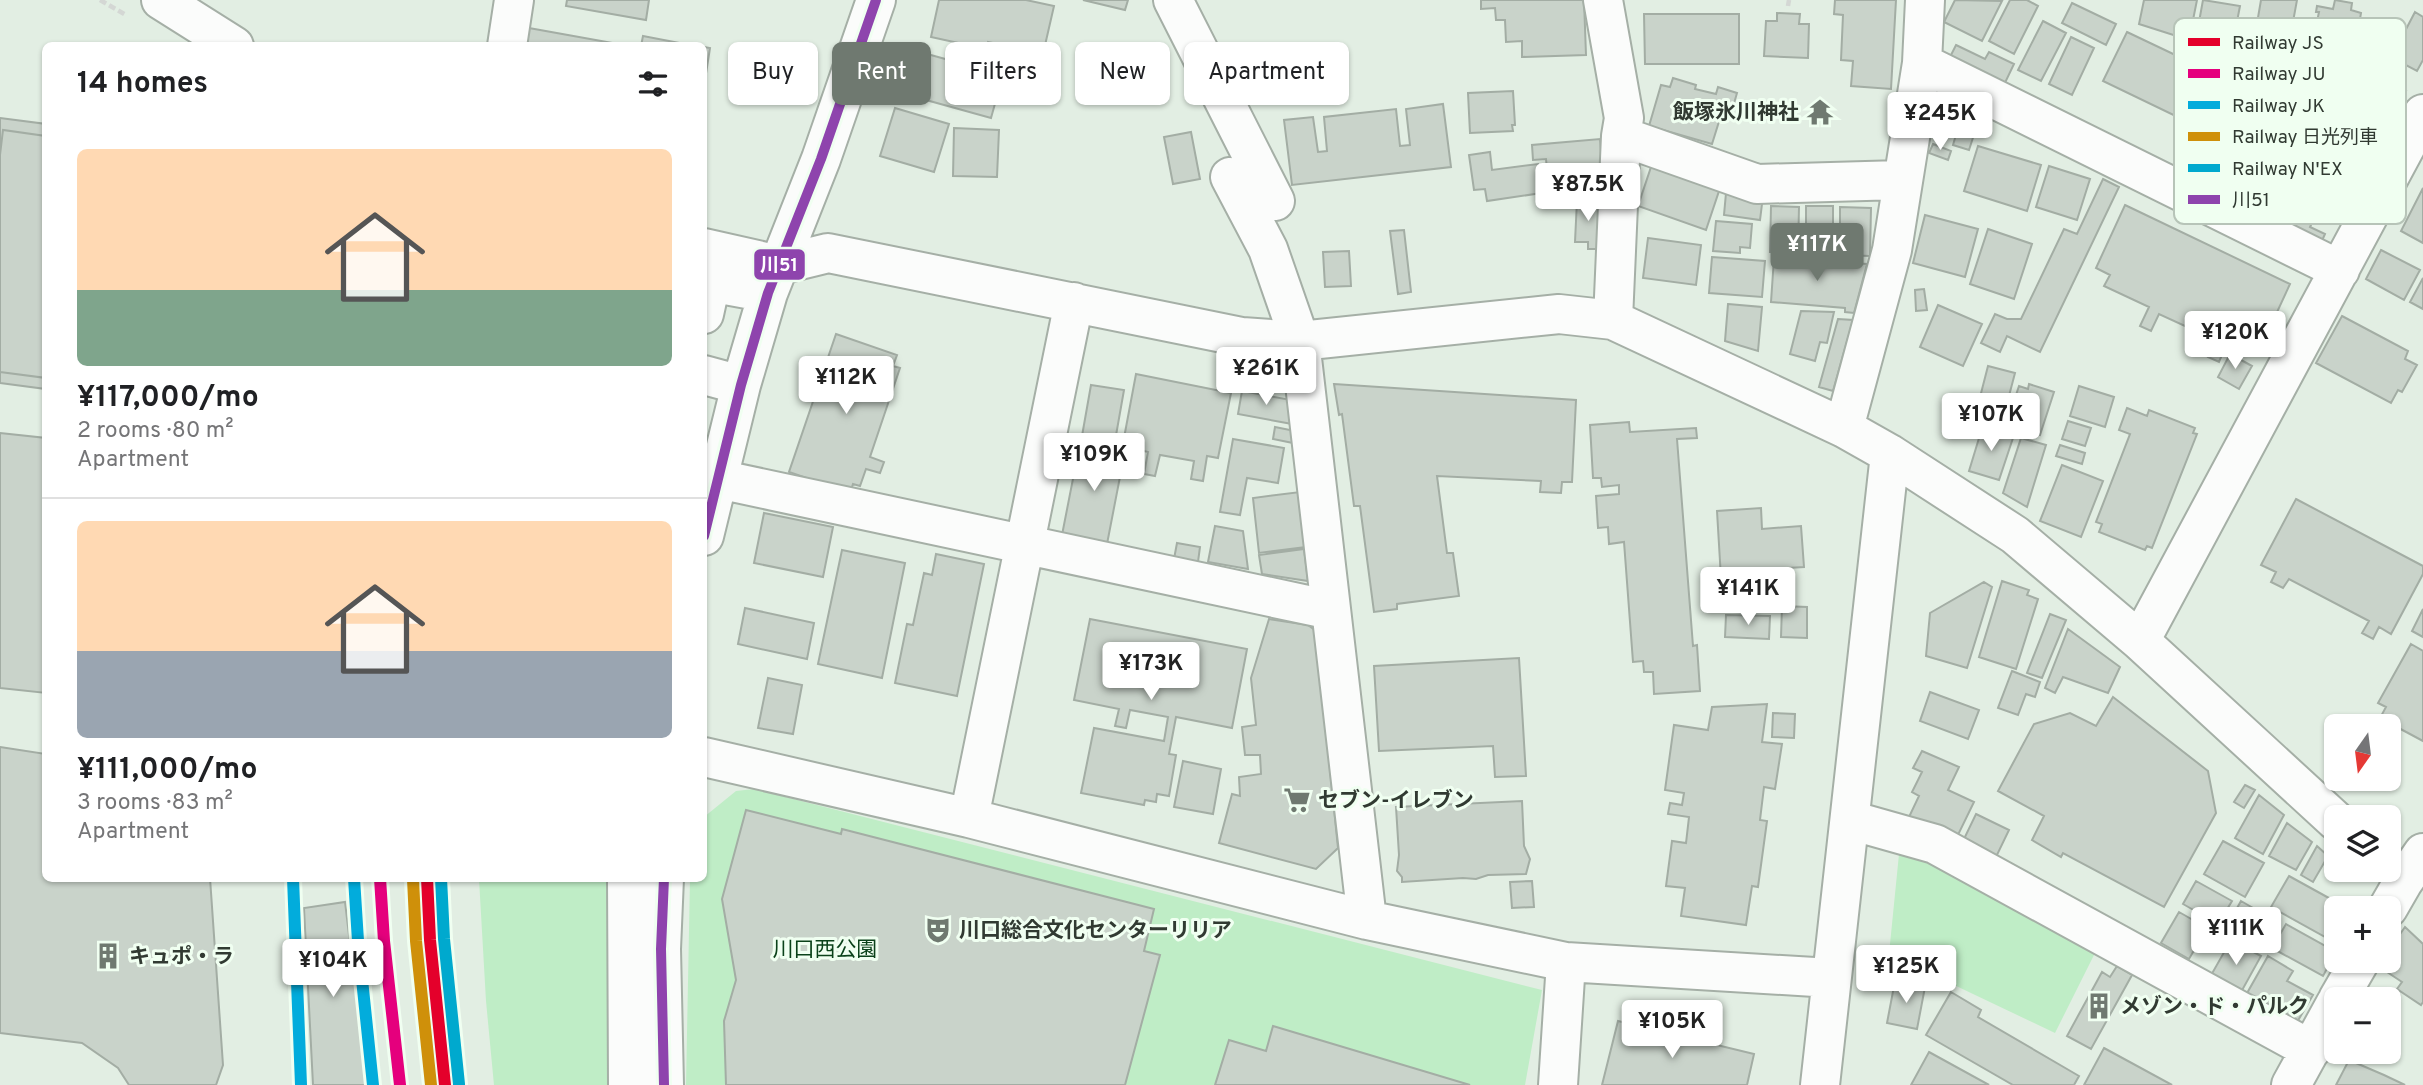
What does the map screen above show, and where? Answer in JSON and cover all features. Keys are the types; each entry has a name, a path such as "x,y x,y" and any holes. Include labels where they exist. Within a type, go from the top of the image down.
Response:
{"street":[{"path":"161,0 228,42"},
{"path":"508,42 514,0"},
{"path":"707,524 741,386 779,266 821,159 876,0"},
{"path":"1173,0 1275,201"},
{"path":"1603,0 1624,118 1613,320"},
{"path":"1844,428 1892,250 1922,63 1926,0"},
{"path":"1922,63 2174,188"},
{"path":"2406,146 2423,114"},
{"path":"1621,136 1757,184 1902,180"},
{"path":"1230,177 1268,249 1300,341 1367,920"},
{"path":"707,224 779,266"},
{"path":"2247,224 2340,270"},
{"path":"2140,641 2364,224"},
{"path":"707,281 828,253 1242,337 1300,341 1559,314 1613,320 1844,428 1890,454 2015,535 2140,641 2324,810"},
{"path":"969,818 1074,302"},
{"path":"707,376 741,386"},
{"path":"1820,1085 1890,454"},
{"path":"718,479 1331,610"},
{"path":"707,758 969,818 1367,920 1566,962 1831,978"},
{"path":"1850,820 1936,844 2311,1050"},
{"path":"627,882 628,1085"},
{"path":"664,882 661,949 664,1085"},
{"path":"1558,1085 1566,962"},
{"path":"2291,1085 2324,1026"}],"green space":[{"name":"川口西公園","path":"754,789 1542,990 1525,1085 686,1085 690,882 707,882 707,815 736,791"},
{"path":"1900,844 2099,945 2055,1033 1889,954"},
{"path":"479,882 614,882 614,1085 494,1085"}],"building":[{"path":"567,0 649,0 646,20 566,6"},
{"path":"939,0 1026,0 1054,6 1046,42 954,42 931,37"},
{"path":"1083,0 1128,0 1125,10"},
{"path":"1481,0 1584,0 1586,55 1522,57 1522,41 1506,42 1505,20 1496,20 1495,8 1481,9"},
{"path":"1835,0 1896,0 1891,89 1851,86 1853,61 1841,60 1843,15 1834,14"},
{"path":"1955,0 2002,1 1982,41 1944,22"},
{"path":"2010,0 2027,0 2038,6 2014,54 1989,41"},
{"path":"2144,0 2197,0 2193,18 2174,18 2174,35 2139,24"},
{"path":"2203,0 2240,6 2238,18 2200,18"},
{"path":"2261,0 2297,0 2294,18 2258,18"},
{"path":"2335,0 2352,3 2351,10 2361,13 2360,18 2318,18 2317,6 2333,9"},
{"path":"2072,3 2116,24 2106,45 2062,23"},
{"path":"2415,12 2423,17 2423,60 2417,71 2406,65 2406,29"},
{"path":"1777,13 1800,14 1799,24 1809,24 1808,58 1764,56 1766,21 1777,21"},
{"path":"1644,14 1739,14 1739,64 1645,64"},
{"path":"2043,21 2066,33 2041,81 2018,70"},
{"path":"529,28 607,42 527,42"},
{"path":"2127,32 2174,54 2174,115 2103,81"},
{"path":"643,36 674,42 642,42"},
{"path":"2071,37 2094,48 2072,95 2049,84"},
{"path":"1956,45 1985,59 1989,52 2014,64 2003,87 1948,61"},
{"path":"931,55 945,59 945,105 995,105 991,118 931,101"},
{"path":"1673,78 1696,85 1695,89 1716,94 1718,87 1737,93 1731,114 1722,112 1712,144 1649,126 1661,85 1670,87"},
{"path":"1513,91 1513,131 1470,133 1468,93"},
{"path":"1443,104 1451,167 1292,185 1284,120 1313,117 1318,152 1327,151 1324,117 1396,109 1400,146 1410,145 1406,109"},
{"path":"895,108 949,124 934,172 880,156"},
{"path":"1962,114 1979,119 1969,150 1953,145"},
{"path":"0,118 42,123 42,135 3,130 0,155"},
{"path":"954,128 999,130 997,177 953,176"},
{"path":"3,130 42,135 42,377 0,372 0,155"},
{"path":"1191,132 1200,179 1173,184 1164,137"},
{"path":"1600,139 1604,188 1549,192 1546,159 1533,160 1532,145"},
{"path":"1933,144 1951,151 1948,160 1929,153"},
{"path":"1978,146 2041,165 2027,211 1964,191"},
{"path":"1490,152 1492,170 1538,164 1542,193 1487,201 1485,189 1474,190 1469,155"},
{"path":"1652,164 1720,188 1706,230 1638,206"},
{"path":"2049,166 2090,179 2077,220 2036,207"},
{"path":"2103,179 2119,187 2040,352 2007,336 2000,352 1981,343 1995,314 2007,319 2021,319 2064,229 2077,234"},
{"path":"2423,188 2423,243 2401,231"},
{"path":"1726,193 1763,196 1760,220 1724,215"},
{"path":"1577,200 1600,201 1599,249 1588,249 1588,242 1575,242"},
{"path":"2125,205 2290,284 2260,349 2243,340 2238,349 2227,343 2219,362 2208,357 2216,341 2206,336 2197,355 2187,350 2196,331 2159,314 2151,331 2140,326 2149,307 2104,286 2110,275 2096,268"},
{"path":"1771,206 1799,207 1798,252 1770,252"},
{"path":"1806,206 1833,206 1833,254 1806,253"},
{"path":"1840,207 1871,208 1870,256 1840,255"},
{"path":"1925,215 1978,229 1965,277 1913,263"},
{"path":"1716,221 1752,224 1750,248 1740,247 1740,253 1713,251"},
{"path":"2281,224 2311,224 2310,227 2325,234 2321,243"},
{"path":"1988,229 2032,244 2014,299 1970,284"},
{"path":"1404,230 1411,292 1398,294 1390,231"},
{"path":"1648,238 1701,245 1696,285 1643,278"},
{"path":"2381,250 2420,270 2404,300 2366,279"},
{"path":"1349,251 1351,286 1325,287 1323,252"},
{"path":"1712,257 1765,261 1762,297 1709,293"},
{"path":"1774,258 1867,264 1854,313 1845,312 1845,308 1771,302"},
{"path":"2423,278 2423,309 2410,302"},
{"path":"1924,289 1927,310 1916,311 1915,290"},
{"path":"1728,304 1762,307 1758,351 1725,341"},
{"path":"1938,305 1982,324 1963,366 1920,347"},
{"path":"1801,311 1834,312 1827,343 1820,342 1815,361 1790,354"},
{"path":"2342,316 2408,351 2405,359 2417,365 2402,392 2398,390 2391,403 2316,363"},
{"path":"1838,319 1853,320 1833,391 1819,387"},
{"path":"836,334 897,355 893,366 900,368 870,457 884,462 880,473 866,469 860,486 853,484 850,493 789,472"},
{"path":"2230,354 2252,366 2239,389 2218,377"},
{"path":"1988,366 2015,373 2005,411 1978,405"},
{"path":"0,372 42,377 42,388 0,383"},
{"path":"1136,374 1231,393 1218,458 1207,456 1203,481 1191,479 1194,461 1160,455 1155,476 1144,474 1148,452 1136,449 1138,440 1124,438"},
{"path":"1334,384 1576,400 1572,482 1562,482 1561,493 1540,492 1541,481 1437,476 1447,553 1453,553 1459,596 1397,604 1397,609 1374,612 1360,506 1354,506 1342,414 1339,415"},
{"path":"2029,384 2054,392 2040,435 2006,425 2019,386 2028,389"},
{"path":"1091,385 1124,390 1115,441 1082,436"},
{"path":"2079,386 2114,397 2105,427 2070,416"},
{"path":"1242,391 1291,400 1292,424 1238,414"},
{"path":"2127,408 2147,416 2149,410 2195,428 2193,433 2197,434 2152,548 2147,546 2145,550 2099,532 2102,524 2096,522 2130,434 2119,430"},
{"path":"2068,421 2091,428 2085,446 2062,439"},
{"path":"1629,422 1630,432 1696,428 1697,438 1677,439 1693,646 1697,645 1700,691 1654,694 1653,672 1644,672 1643,661 1633,662 1624,542 1609,544 1608,527 1598,528 1596,496 1619,494 1619,485 1602,487 1601,478 1593,478 1590,425"},
{"path":"1983,425 2014,435 1999,480 1969,471"},
{"path":"1275,427 1295,431 1293,443 1273,439"},
{"path":"0,433 42,438 42,693 0,688"},
{"path":"2021,438 2046,445 2027,507 2003,493"},
{"path":"1233,439 1284,448 1278,483 1247,478 1240,515 1220,512"},
{"path":"1080,443 1125,451 1107,544 1062,535"},
{"path":"2060,445 2085,453 2082,464 2056,456"},
{"path":"2062,465 2103,481 2081,537 2040,521"},
{"path":"1300,492 1306,547 1259,553 1253,498"},
{"path":"2296,499 2423,566 2423,574 2391,634 2379,627 2373,639 2362,633 2369,621 2289,579 2283,588 2271,582 2276,572 2261,565"},
{"path":"1761,508 1762,529 1801,526 1804,567 1755,570 1756,593 1722,595 1717,511"},
{"path":"764,513 833,527 823,577 754,563"},
{"path":"1215,526 1243,531 1248,569 1208,562"},
{"path":"1177,543 1200,547 1198,562 1174,559"},
{"path":"1304,549 1308,581 1262,574 1259,555"},
{"path":"842,550 905,563 882,678 818,664"},
{"path":"936,554 984,564 957,696 895,683 907,624 913,625 924,573 932,575"},
{"path":"2002,581 2029,590 2027,595 2038,599 2016,669 1979,657"},
{"path":"1984,582 1992,587 1967,668 1926,656 1930,613"},
{"path":"1782,606 1807,607 1807,638 1781,637"},
{"path":"745,608 814,623 807,659 738,644"},
{"path":"2423,609 2423,637 2412,631"},
{"path":"2050,614 2066,620 2042,678 2027,673"},
{"path":"1726,615 1770,616 1769,639 1725,637"},
{"path":"1090,619 1247,649 1232,728 1176,717 1169,754 1176,755 1169,796 1157,794 1156,802 1145,800 1144,805 1081,793 1094,728 1164,741 1168,717 1130,710 1126,728 1115,726 1119,709 1074,700"},
{"path":"1269,619 1308,625 1316,631 1338,848 1316,869 1219,843 1232,794 1240,796 1239,777 1261,774 1260,755 1245,755 1242,727 1256,725 1251,678"},
{"path":"2068,629 2120,667 2108,693 2063,677 2055,693 2045,688"},
{"path":"2411,644 2423,651 2423,741 2401,729 2401,714 2382,714 2386,707 2378,703"},
{"path":"1519,658 1526,776 1495,777 1493,746 1379,751 1374,666"},
{"path":"2012,671 2040,682 2035,697 2026,694 2018,715 1998,708"},
{"path":"768,678 802,685 793,734 758,728"},
{"path":"1930,692 1979,710 1968,739 1920,721"},
{"path":"2113,697 2208,771 2216,813 2164,907 2063,853 2061,857 2032,840 2044,816 1998,791 2034,724 2070,713 2096,726"},
{"path":"1767,704 1762,742 1782,744 1775,789 1764,787 1760,820 1767,821 1758,887 1752,886 1746,925 1681,916 1685,888 1666,886 1672,841 1686,843 1689,817 1668,814 1670,803 1682,805 1684,793 1665,790 1674,725 1708,730 1712,707"},
{"path":"1773,713 1795,714 1794,738 1772,737"},
{"name":"キュポ・ラ","path":"0,747 42,753 42,882 210,882 223,1065 216,1085 129,1085 118,1068 82,1043 0,1033"},
{"path":"1922,751 1959,767 1948,790 1974,802 1956,839 1909,817 1919,796 1912,792 1922,772 1913,768"},
{"path":"1183,761 1221,769 1213,814 1174,807"},
{"path":"2245,785 2255,790 2244,808 2234,802"},
{"path":"2259,795 2284,815 2263,854 2235,838"},
{"path":"1522,801 1524,846 1530,859 1526,874 1402,882 1397,871 1399,855 1396,807"},
{"name":"川口総合文化センターリリア","path":"746,810 841,834 842,829 1154,909 1144,951 1160,955 1125,1085 726,1085 724,1021 736,980 722,899"},
{"path":"1976,814 2009,830 1996,857 1963,841"},
{"path":"2287,823 2312,842 2296,870 2269,856"},
{"path":"2223,841 2264,863 2245,897 2204,874"},
{"path":"2317,846 2324,852 2324,863 2313,882 2301,875"},
{"path":"2289,876 2325,896 2324,936 2271,907"},
{"path":"1532,881 1534,907 1512,908 1510,882"},
{"path":"2196,881 2232,901 2218,924 2183,904"},
{"path":"2241,901 2279,923 2264,949 2226,928"},
{"path":"345,902 367,1085 313,1085 304,908"},
{"path":"2179,912 2207,928 2189,959 2161,943"},
{"path":"2286,924 2324,945 2325,973 2323,976 2272,948"},
{"path":"2405,927 2423,944 2421,1005 2401,992 2401,987 2398,987 2402,982 2388,973 2401,973 2401,933"},
{"path":"2231,940 2261,956 2240,994 2210,977"},
{"path":"2268,956 2293,971 2287,981 2313,995 2296,1024 2246,995"},
{"name":"メゾン・ド・パルク","path":"2117,966 2132,975 2091,1049 2067,1036 2102,972 2110,977"},
{"path":"1895,981 1925,987 1917,1029 1887,1023"},
{"path":"1951,992 1981,1010 1978,1017 2079,1076 2074,1085 2013,1085 1926,1035"},
{"path":"1618,1021 1754,1054 1747,1085 1602,1085"},
{"path":"1273,1026 1470,1085 1215,1085 1229,1040 1266,1051"},
{"path":"2104,1048 2172,1085 2084,1085"},
{"path":"1929,1052 1989,1085 1911,1085"},
{"path":"2347,1064 2358,1064 2405,1085 2336,1085"}],"rail line":[{"name":"JK","path":"293,882 301,1085"},
{"name":"JK","path":"354,882 373,1085"},
{"name":"JU","path":"380,882 400,1085"},
{"name":"日光列車","path":"413,882 416,941 431,1085"},
{"name":"JS","path":"427,882 430,940 445,1085"},
{"name":"N'EX","path":"441,882 444,939 459,1084"}],"transit line":[{"name":"川51","path":"707,524 741,385 768,293 821,159 876,0"},
{"name":"川51","path":"664,882 661,949 664,1085"}],"place":[{"name":"飯塚氷川神社","path":"1820,112"},
{"name":"セブン-イレブン","path":"1297,800"},
{"name":"川口総合文化センターリリア","path":"938,930"},
{"name":"キュポ・ラ","path":"108,956"},
{"name":"メゾン・ド・パルク","path":"2099,1006"}]}
